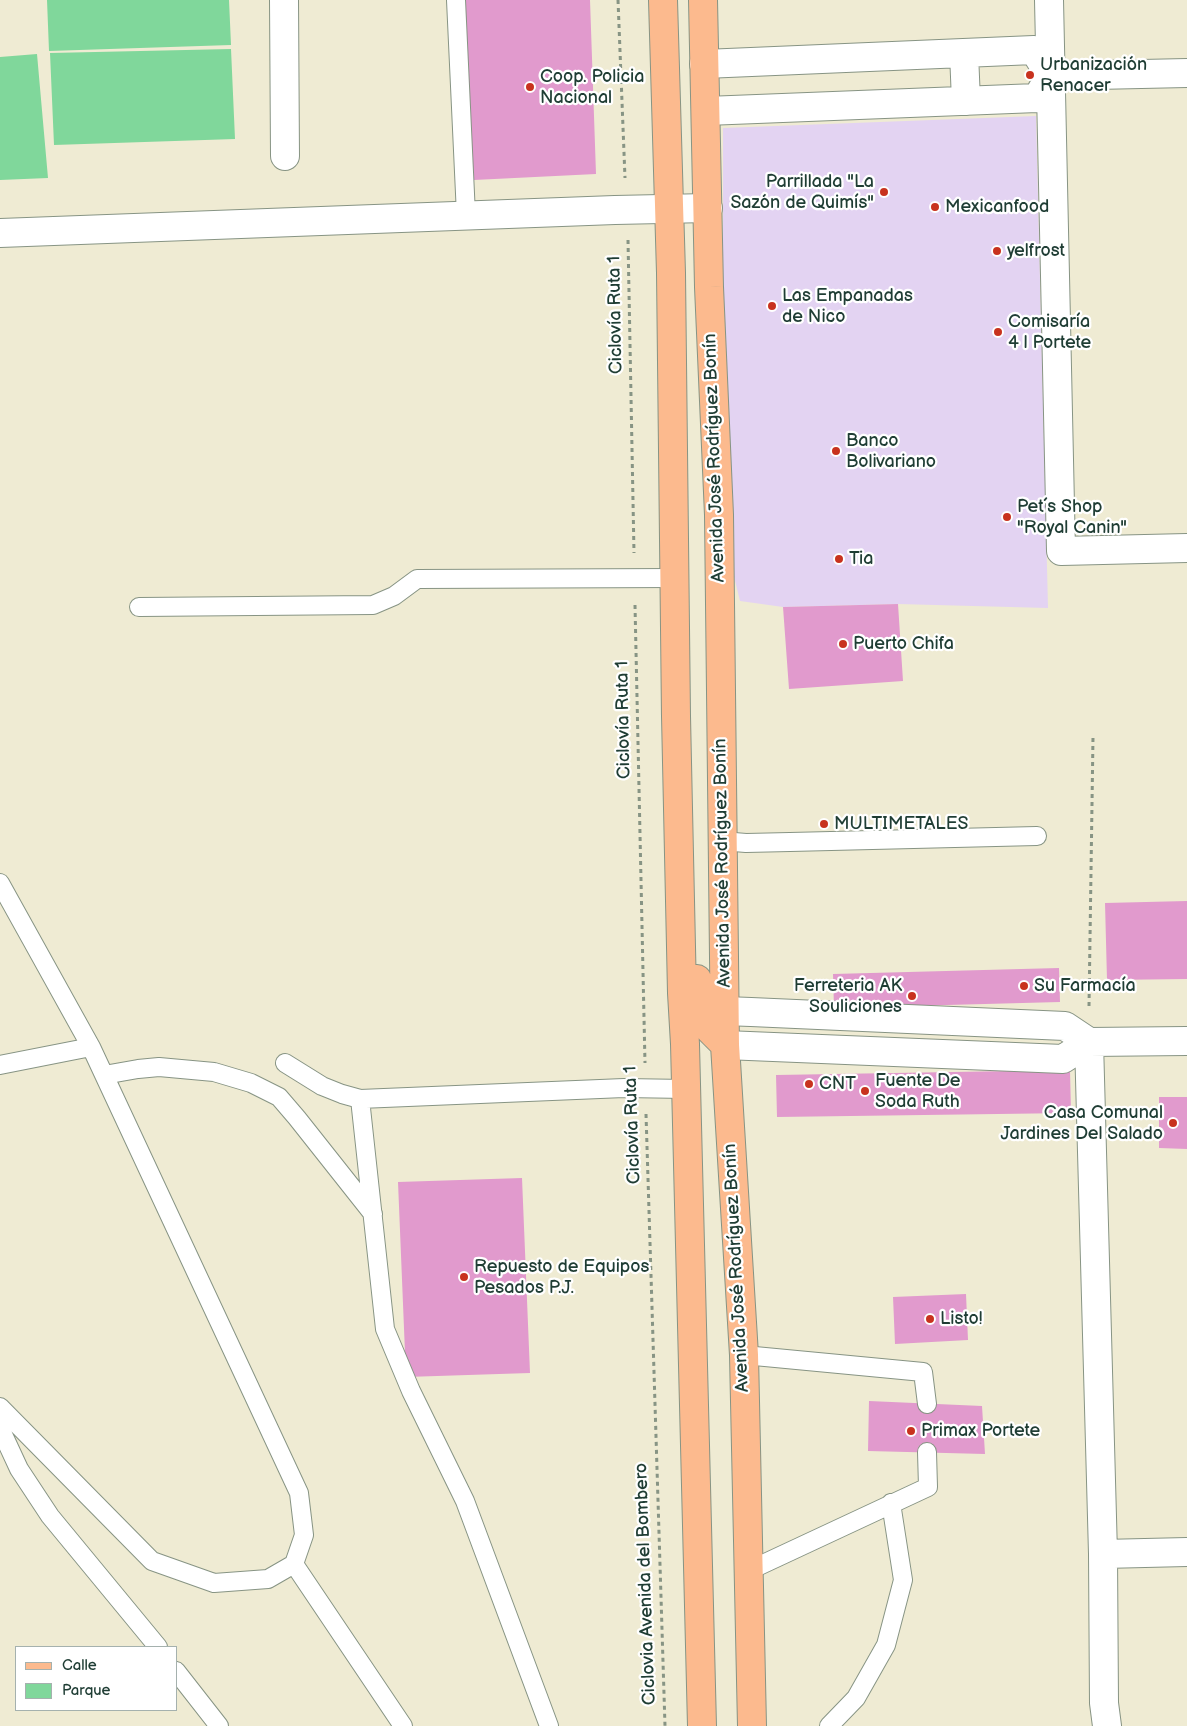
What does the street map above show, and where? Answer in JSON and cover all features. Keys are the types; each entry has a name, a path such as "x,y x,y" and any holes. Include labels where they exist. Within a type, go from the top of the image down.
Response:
{"main road":[{"name":"Avenida José Rodríguez Bonín","path":"663,0 670,209 678,753 703,1013 725,1045 744,1355 752,1726"},
{"name":"Avenida José Rodríguez Bonín","path":"702,0 709,287 719,515 722,841 703,1013 686,1089 702,1726"}],"street":[{"path":"284,0 286,156"},
{"path":"1049,0 1061,551 1187,548"},
{"path":"704,64 1034,50 1050,76"},
{"path":"964,53 966,101"},
{"path":"1050,76 1187,72"},
{"path":"706,111 1037,98 1050,76"},
{"path":"0,233 466,215 708,208"},
{"path":"703,1013 1065,1026 1089,1042"},
{"path":"725,1045 1063,1059 1089,1042 1187,1041"},
{"path":"1089,1042 1103,1554 1104,1703 1107,1726"},
{"path":"1103,1554 1187,1552"}],"lane":[{"path":"456,0 466,215"},
{"path":"139,607 373,605 394,596 416,579 675,578"},
{"path":"722,841 790,842 1037,836"},
{"path":"0,883 91,1047 298,1493 304,1535 294,1564 268,1579 214,1583 152,1561 0,1407"},
{"path":"0,1065 91,1047"},
{"path":"285,1063 322,1086 360,1099 624,1088 686,1089"},
{"path":"104,1075 138,1068 159,1067 214,1072 251,1083 278,1097 297,1118 373,1214"},
{"path":"360,1099 386,1329 411,1391 465,1501 549,1726"},
{"path":"744,1355 923,1372 927,1404"},
{"path":"0,1428 19,1469 50,1516 157,1646"},
{"path":"748,1571 928,1487 927,1452"},
{"path":"829,1726 856,1698 886,1645 903,1580 892,1503"},
{"path":"294,1564 403,1726"},
{"path":"178,1674 219,1726"}],"path":[{"name":"Ciclovía Ruta 1","path":"618,0 627,210 646,1088 656,1440"},
{"path":"1089,1042 1094,736"},
{"name":"Ciclovia Avenida del Bombero","path":"656,1440 664,1726"}],"shaded area":[{"path":"1036,116 1048,608 898,604 783,607 740,601 719,515 723,128"}],"green space":[{"path":"47,0 229,0 231,45 49,51"},
{"path":"231,49 235,139 54,145 50,53"},
{"path":"37,54 48,178 0,180 0,57"}],"building":[{"name":"Coop. Policia Nacional","path":"461,0 590,0 596,174 474,180"},
{"name":"Puerto Chifa","path":"898,604 903,681 789,689 783,607"},
{"path":"1187,901 1187,979 1107,980 1105,903"},
{"path":"1059,968 1060,1002 834,1008 833,974"},
{"path":"1070,1070 1071,1113 777,1117 776,1075"},
{"name":"Casa Comunal Jardines Del Salado","path":"1159,1097 1187,1097 1187,1149 1159,1148"},
{"name":"Repuesto de Equipos Pesados P.J.","path":"522,1178 530,1373 406,1377 398,1182"},
{"name":"Listo!","path":"966,1294 968,1340 895,1344 893,1297"},
{"path":"869,1401 982,1406 985,1454 868,1451"}],"place":[{"name":"Urbanización Renacer","path":"1030,75"},
{"name":"Coop. Policia Nacional","path":"530,87"},
{"name":"Parrillada \"La Sazón de Quimís\"","path":"884,192"},
{"name":"Mexicanfood","path":"935,207"},
{"name":"yelfrost","path":"997,251"},
{"name":"Las Empanadas de Nico","path":"772,306"},
{"name":"Comisaría 4 | Portete","path":"998,332"},
{"name":"Banco Bolivariano","path":"836,451"},
{"name":"Pet´s Shop \"Royal Canin\"","path":"1007,517"},
{"name":"Tia","path":"839,559"},
{"name":"Puerto Chifa","path":"843,644"},
{"name":"MULTIMETALES","path":"824,824"},
{"name":"Su Farmacía","path":"1024,986"},
{"name":"Ferreteria AK Souliciones","path":"912,996"},
{"name":"CNT","path":"809,1084"},
{"name":"Fuente De Soda Ruth","path":"865,1091"},
{"name":"Casa Comunal Jardines Del Salado","path":"1173,1123"},
{"name":"Repuesto de Equipos Pesados P.J.","path":"464,1277"},
{"name":"Listo!","path":"930,1319"},
{"name":"Primax Portete","path":"911,1431"}]}
